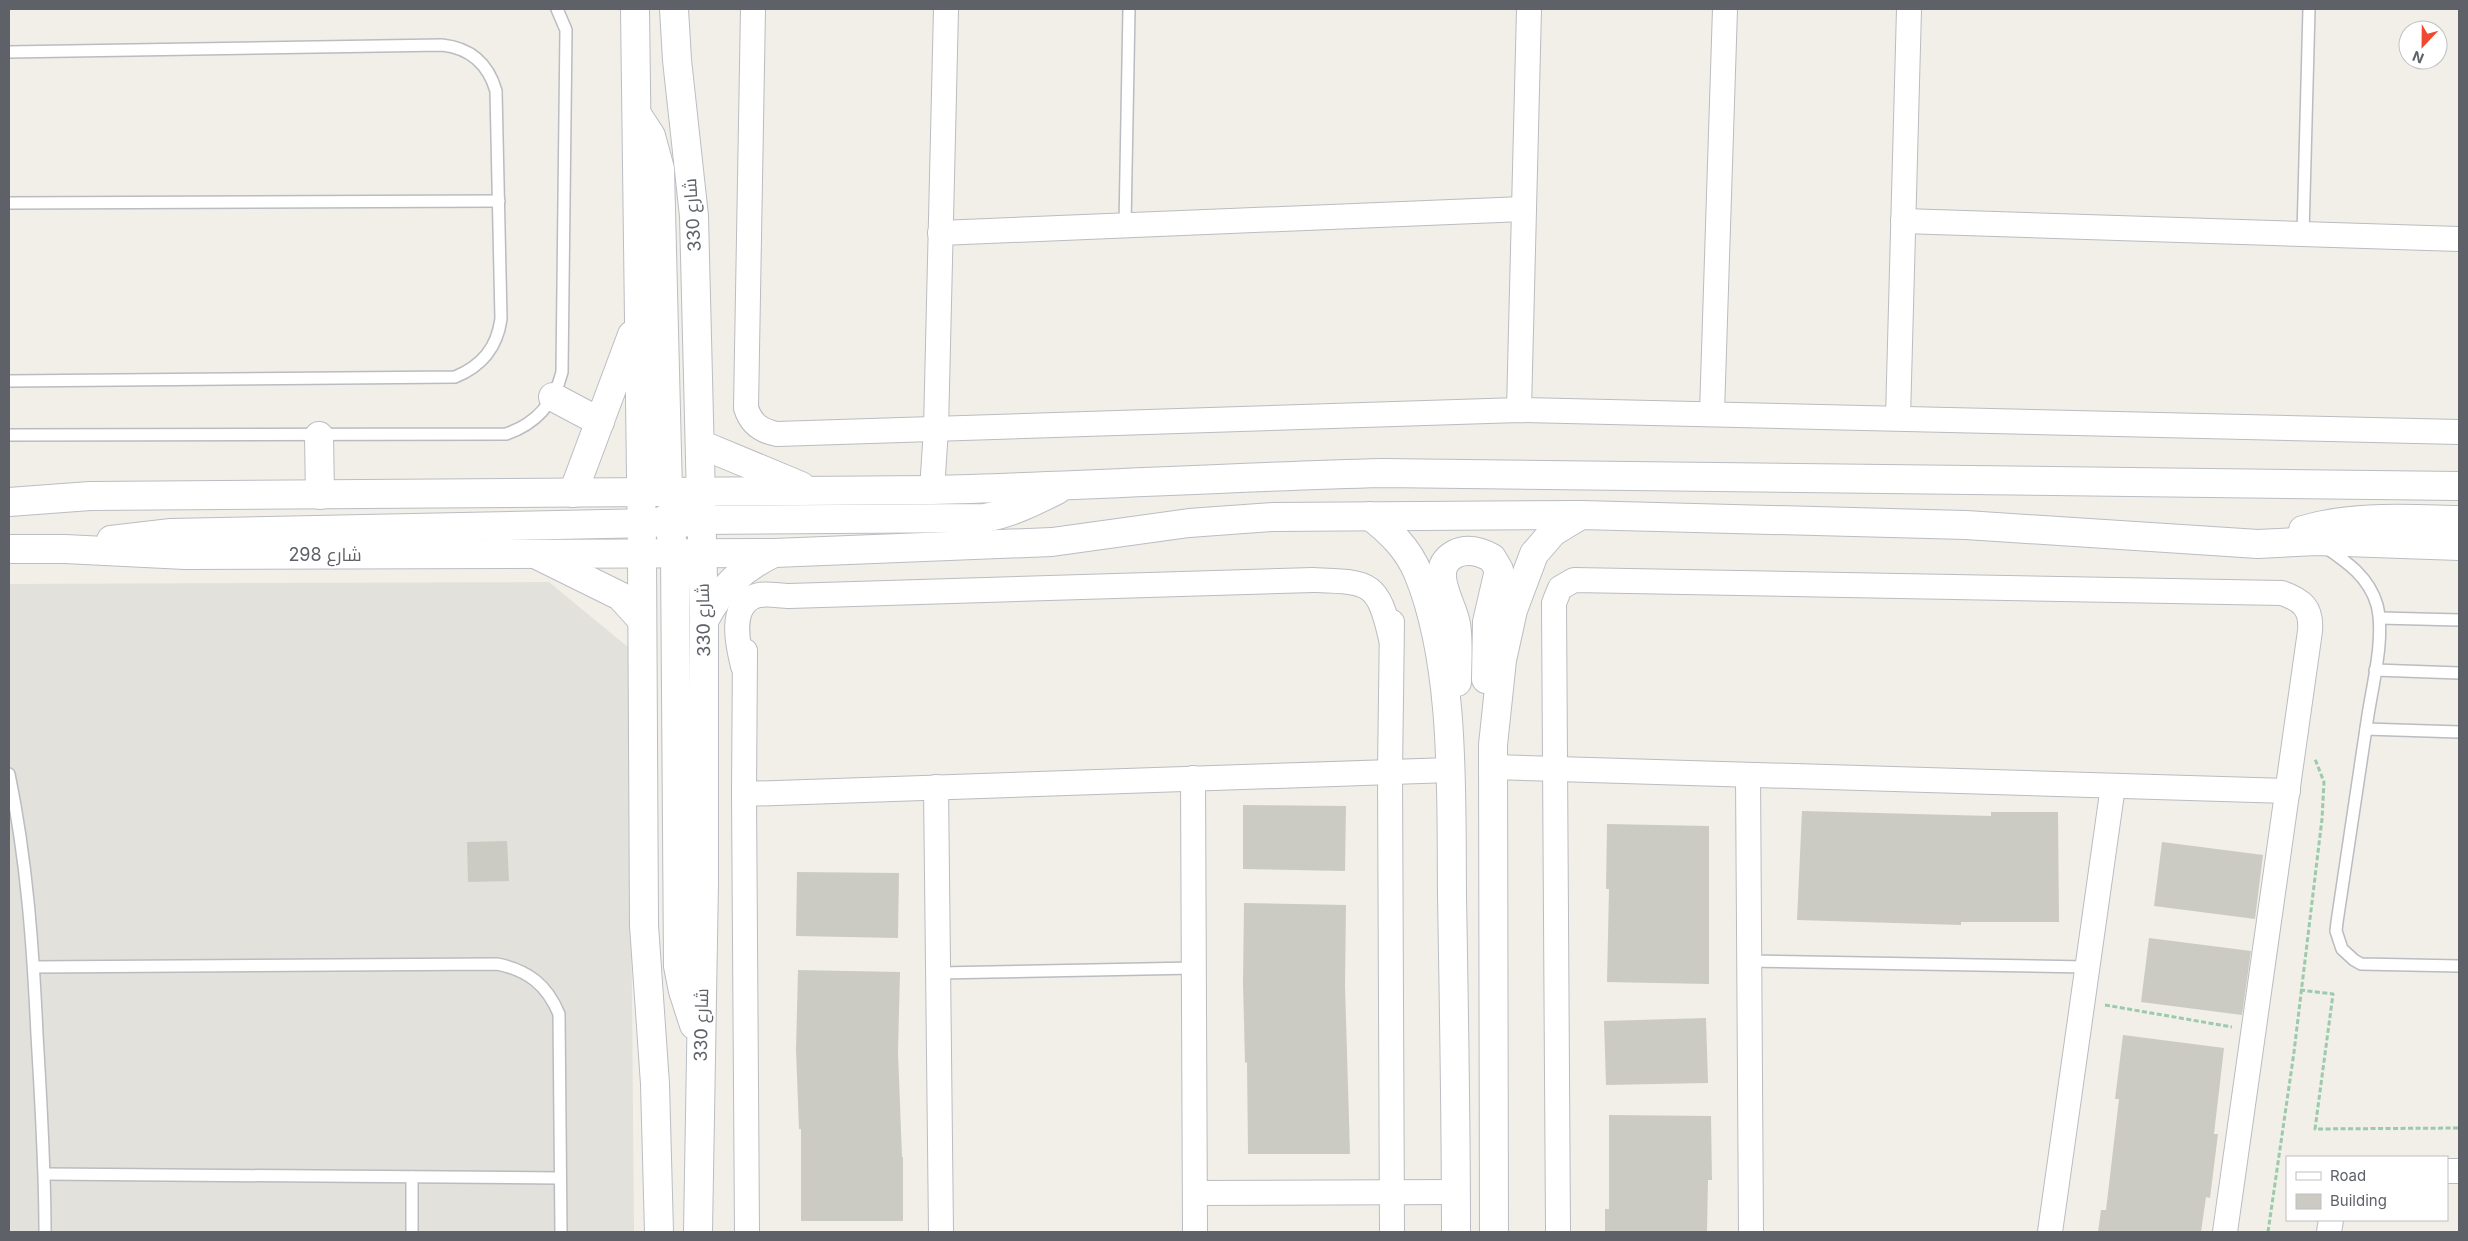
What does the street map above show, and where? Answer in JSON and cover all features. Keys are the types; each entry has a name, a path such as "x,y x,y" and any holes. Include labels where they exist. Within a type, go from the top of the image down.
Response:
{"street":[{"name":"شارع 330","path":"635,9 641,492 675,525 704,621 704,882 698,1232"},
{"name":"شارع 330","path":"659,1232 656,1084 644,925 642,553 675,525 700,492 694,216 677,60 674,9"},
{"path":"753,9 746,408 748,416 760,429 777,434 1519,410 2459,432"},
{"path":"932,490 936,428 946,9"},
{"path":"1519,410 1523,209 1530,9"},
{"path":"1712,414 1725,9"},
{"path":"1898,418 1909,9"},
{"path":"635,112 651,136 658,158 660,174 675,525 678,966 686,1003 701,1043"},
{"path":"940,233 1523,209"},
{"path":"1904,221 2459,239"},
{"path":"573,493 638,320"},
{"path":"553,397 600,422"},
{"path":"319,436 320,495"},
{"path":"700,444 812,491"},
{"path":"700,492 1062,487 1229,477 1382,473 2459,486"},
{"path":"65,549 139,536 171,533 985,518 1005,514 1026,506 1062,487"},
{"path":"9,502 90,496 641,492"},
{"path":"675,525 774,553 1052,542 1189,523 1234,519 1581,515 1966,525 2258,544 2317,541 2459,546"},
{"path":"1494,1232 1493,756 1502,660 1519,589 1541,544 1566,522 1581,515"},
{"path":"1370,516 1388,530 1410,557 1423,586 1440,661 1450,770 1456,1232"},
{"path":"2258,544 2313,527 2352,521 2388,519 2459,520"},
{"name":"شارع 298","path":"9,549 65,549 184,556 642,553"},
{"path":"1450,770 1457,736 1456,625 1441,578 1448,559 1461,552 1485,554 1497,563 1499,570 1486,634 1486,721 1493,756"},
{"path":"533,553 620,596 641,619"},
{"path":"704,621 721,593 732,580 752,564 774,553"},
{"path":"747,1232 744,666 738,640 738,620 742,607 753,597 761,595 789,596 1313,580 1352,582 1368,588 1375,594 1384,608 1391,639 1392,1232"},
{"path":"1558,1232 1554,603 1560,588 1574,580 2282,593 2299,599 2305,605 2311,622 2225,1232"},
{"path":"1493,756 1555,770 2288,791"},
{"path":"744,794 1450,770"},
{"path":"1748,775 1751,1232"},
{"path":"1193,778 1195,1232"},
{"path":"2050,1232 2113,786"},
{"path":"936,787 941,1232"},
{"path":"1195,1192 1456,1192"}],"lane":[{"path":"9,435 319,436 506,434 537,418 553,397 562,372 566,30 557,9"},
{"path":"1125,225 1129,9"},
{"path":"2303,234 2309,9"},
{"path":"9,52 453,47 464,50 482,63 491,76 496,91 501,319 499,332 487,356 478,365 456,377 9,381"},
{"path":"9,203 498,201"},
{"path":"2317,541 2350,564 2361,575 2370,588 2380,618 2375,670 2337,922 2338,940 2347,955 2361,964 2459,966"},
{"path":"2380,618 2459,620"},
{"path":"2375,670 2459,673"},
{"path":"2366,730 2459,732"},
{"path":"9,774 24,856 34,967 45,1174 44,1232"},
{"path":"1749,961 2087,967"},
{"path":"34,967 488,964 511,967 536,980 546,989 558,1014 560,1232"},
{"path":"938,974 1194,968"},
{"path":"45,1174 560,1178"},
{"path":"412,1177 412,1232"}],"path":[{"path":"2268,1232 2322,819 2324,782 2319,763 2314,758 2293,755"},
{"path":"2300,990 2333,994 2315,1129 2459,1128"},
{"path":"2082,1001 2252,1030"}],"shaded area":[{"path":"549,582 629,648 634,1232 9,1232 9,584"}],"building":[{"path":"1243,805 1346,806 1345,871 1243,869"},
{"path":"1802,811 1991,816 1991,812 2058,812 2059,922 1961,922 1961,925 1797,920"},
{"path":"1607,824 1709,826 1709,984 1607,982 1609,889 1606,889"},
{"path":"507,841 509,881 468,882 467,842"},
{"path":"2162,842 2263,855 2255,919 2154,906"},
{"path":"797,872 899,873 898,938 796,936"},
{"path":"1244,903 1346,905 1345,986 1350,1154 1248,1154 1247,1062 1245,1063 1243,983"},
{"path":"2149,938 2251,951 2242,1015 2141,1002"},
{"path":"798,970 900,972 898,1052 903,1157 903,1221 801,1221 801,1129 799,1129 796,1050"},
{"path":"1706,1018 1708,1083 1606,1085 1604,1021"},
{"path":"2123,1035 2224,1048 2214,1134 2218,1134 2210,1198 2206,1197 2201,1232 2098,1232 2101,1210 2106,1210 2119,1099 2115,1099"},
{"path":"1609,1115 1711,1116 1712,1180 1708,1180 1707,1232 1605,1232 1605,1209 1609,1209"}]}
